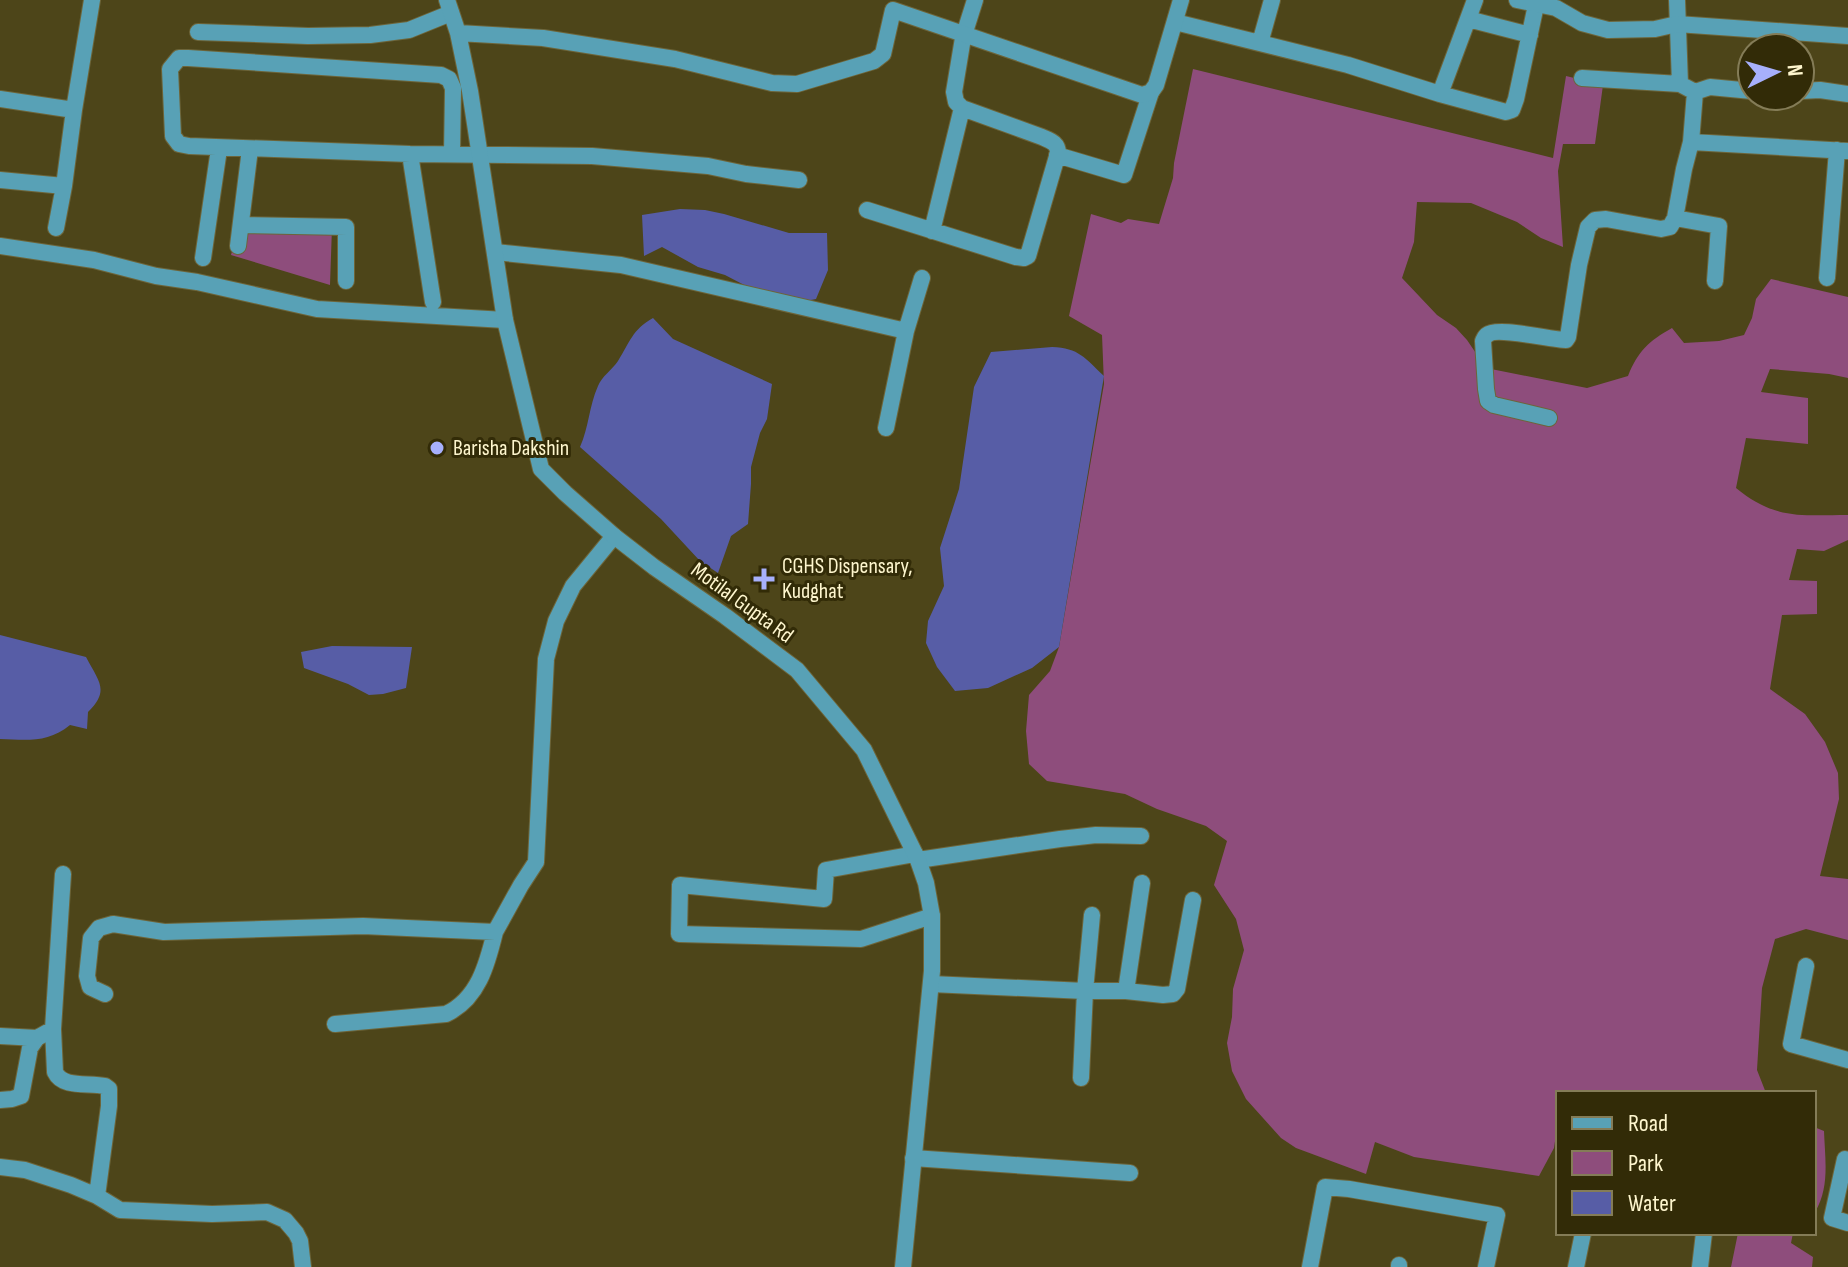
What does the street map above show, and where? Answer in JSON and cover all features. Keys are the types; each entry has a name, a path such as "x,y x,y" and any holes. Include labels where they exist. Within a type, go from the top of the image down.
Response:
{"street":[{"path":"56,228 92,0"},
{"path":"867,210 1016,257 1028,256 1058,147 1054,142 962,108 956,102 954,92 963,38 975,0"},
{"path":"1057,155 1124,175 1156,85 1181,0"},
{"path":"1260,43 1272,0"},
{"path":"1440,94 1475,0"},
{"path":"1517,0 1556,8 1582,23 1608,30 1655,29 1677,24 1848,36"},
{"path":"1549,418 1488,401 1483,341 1491,332 1566,340 1588,227 1595,220 1606,219 1661,229 1670,227 1675,218 1691,142 1677,0"},
{"path":"458,33 543,38 675,59 772,83 797,84 844,72 874,61 883,54 894,5 966,34 1142,95 1151,92"},
{"path":"1175,22 1348,65 1506,112 1512,110 1516,99 1536,5"},
{"path":"198,32 370,35 409,30 449,6"},
{"name":"Motilal Gupta Rd","path":"449,6 458,33 480,154 505,320 541,469 614,536 797,670 864,750 917,857 932,916 931,984 903,1267"},
{"path":"1468,19 1530,35"},
{"path":"452,154 453,88 449,79 441,75 179,58 170,69 173,136 179,144 219,149 410,154 592,156 708,166 799,180"},
{"path":"1582,78 1736,89"},
{"path":"1816,90 1848,94"},
{"path":"0,99 74,110"},
{"path":"932,231 962,108"},
{"path":"1691,142 1842,150 1827,278"},
{"path":"203,258 219,149"},
{"path":"238,246 250,149"},
{"path":"410,154 433,302"},
{"path":"0,180 64,186"},
{"path":"1675,218 1719,226 1715,281"},
{"path":"241,225 346,227 346,281"},
{"path":"0,246 94,260 317,309 505,320"},
{"path":"495,252 621,265 906,331"},
{"path":"886,428 906,331 922,278"},
{"path":"335,1024 446,1014 459,1008 474,991 485,968 495,932 536,862 546,659 556,621 573,586 614,536"},
{"path":"932,916 861,939 679,934 680,885 824,899 826,870 1096,835 1141,836"},
{"path":"63,874 53,1029 55,1072 61,1081 98,1084 109,1089 97,1196"},
{"path":"1126,991 1142,883"},
{"path":"931,984 1173,994 1193,900"},
{"path":"1081,1078 1092,915"},
{"path":"105,994 90,987 87,976 91,938 99,928 113,924 164,932 363,926 495,932"},
{"path":"1806,966 1791,1044 1848,1060"},
{"path":"0,1100 21,1096 30,1048 37,1038 53,1029"},
{"path":"0,1036 37,1038"},
{"path":"913,1158 1130,1173"},
{"path":"1848,1160 1845,1159 1832,1218 1848,1223"},
{"path":"0,1167 25,1170 71,1185 120,1210 212,1214 267,1212 285,1220 296,1233 303,1267"},
{"path":"1310,1267 1325,1187 1497,1215 1486,1267"},
{"path":"1576,1267 1583,1235"},
{"path":"1700,1267 1704,1235"}],"green space":[{"path":"1193,69 1553,158 1566,76 1603,85 1595,144 1563,144 1558,171 1563,247 1541,238 1517,222 1471,203 1417,202 1414,242 1402,278 1437,315 1456,328 1486,368 1587,388 1628,376 1645,348 1672,328 1684,343 1719,341 1744,335 1756,299 1771,279 1848,297 1848,378 1770,369 1761,392 1808,398 1808,444 1746,438 1736,488 1776,511 1802,515 1848,515 1848,540 1824,551 1797,549 1789,580 1817,581 1817,614 1782,615 1770,689 1805,714 1825,742 1838,773 1839,799 1820,876 1848,879 1848,940 1806,929 1775,939 1762,988 1757,1070 1765,1091 1556,1091 1554,1148 1539,1176 1414,1157 1375,1142 1366,1174 1296,1148 1281,1138 1246,1099 1232,1071 1227,1043 1233,989 1244,950 1236,919 1214,885 1227,841 1206,826 1125,794 1047,781 1029,764 1026,731 1029,695 1050,671 1059,647 1104,384 1102,335 1069,316 1091,214 1121,223 1128,219 1159,224 1173,178"},
{"path":"241,219 332,227 330,285 231,255"},
{"path":"1816,1128 1824,1131 1826,1162 1816,1210"},
{"path":"1738,1235 1793,1235 1791,1243 1813,1257 1812,1267 1731,1267"}],"water":[{"path":"680,209 724,214 789,233 827,233 828,270 816,299 795,303 698,267 662,247 644,256 642,215"},
{"path":"653,318 673,339 772,384 767,419 751,467 748,524 731,536 718,573 700,561 661,519 580,447 600,382 636,332"},
{"path":"1052,347 1075,352 1104,376 1059,647 1032,668 988,688 955,691 937,667 926,643 928,621 944,586 940,548 959,489 974,387 991,352"},
{"path":"0,635 86,657 100,686 99,698 88,712 87,729 70,725 46,738 0,739"},
{"path":"332,646 412,647 406,688 369,695 304,668 301,652"}],"place":[{"name":"Barisha Dakshin","path":"437,448"},
{"name":"CGHS Dispensary, Kudghat","path":"764,579"}]}
